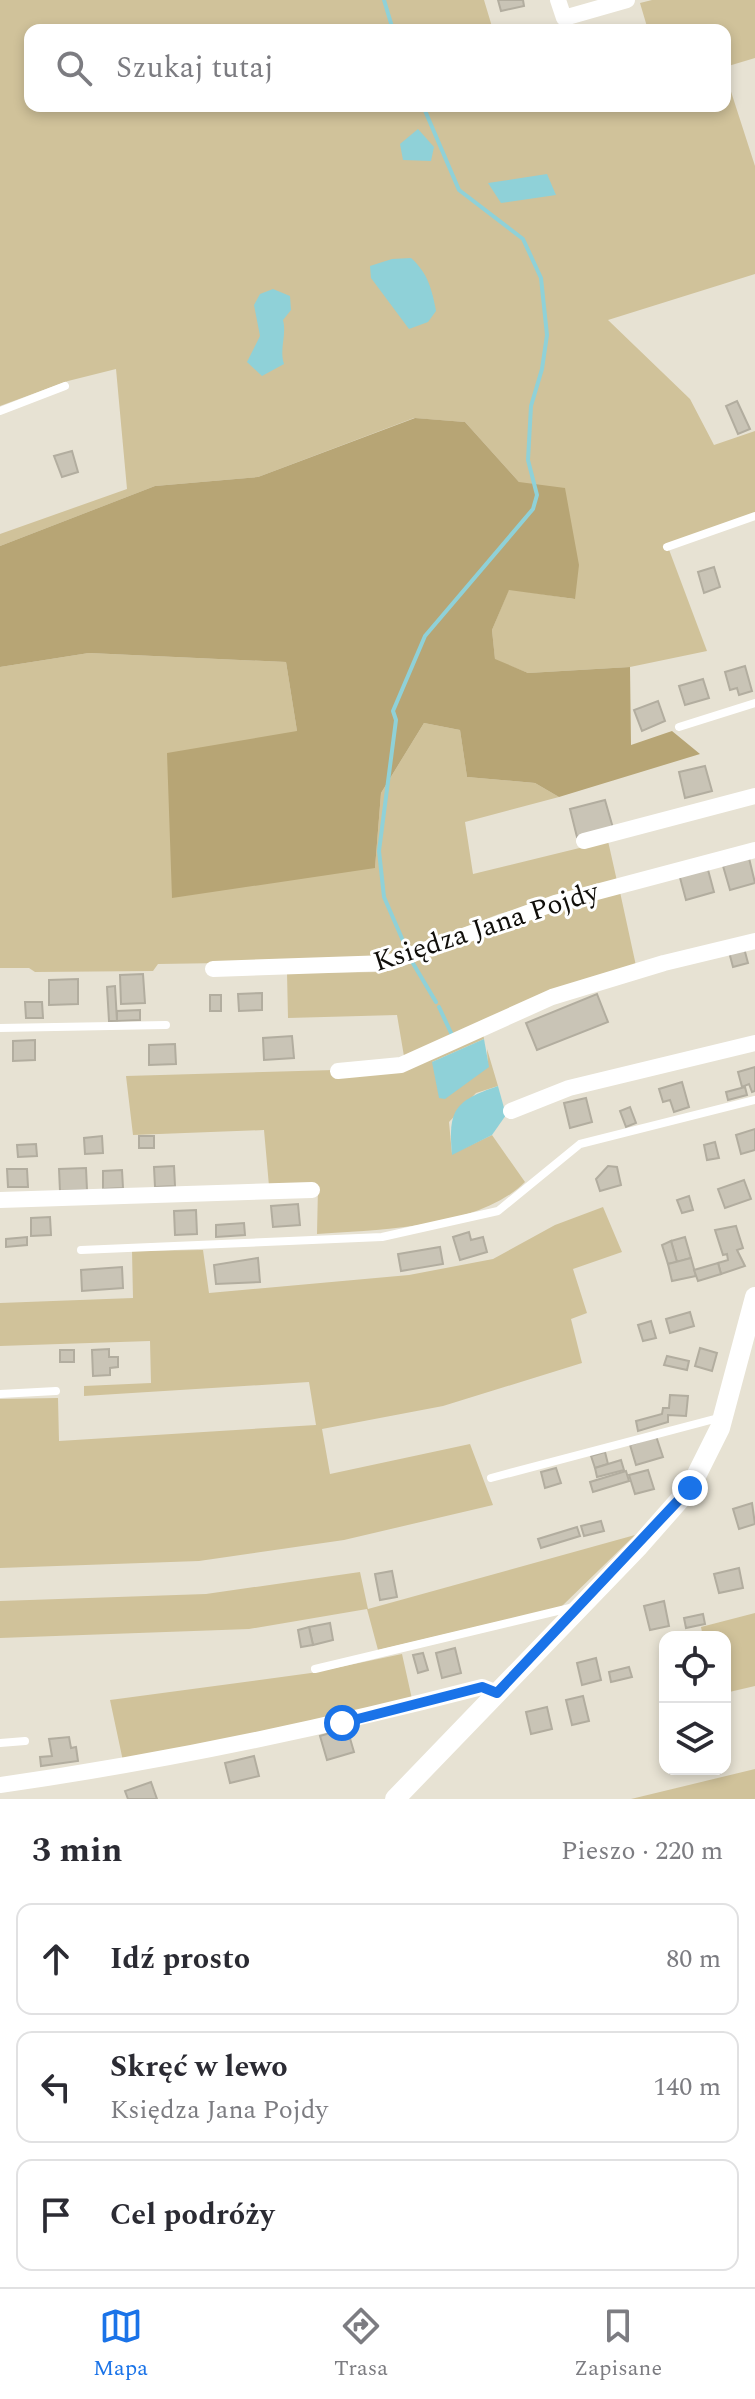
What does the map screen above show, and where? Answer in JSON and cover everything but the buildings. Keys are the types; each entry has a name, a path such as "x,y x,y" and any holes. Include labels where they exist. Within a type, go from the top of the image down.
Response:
{"street":[{"path":"558,0 564,18 627,0"},
{"path":"584,841 755,796"},
{"name":"Księdza Jana Pojdy","path":"213,969 388,963 555,903 755,850"},
{"path":"338,1071 401,1065 552,997 755,941"},
{"path":"511,1111 569,1088 755,1043"},
{"path":"0,1200 312,1190"},
{"path":"395,1799 690,1488 707,1459 724,1417 755,1297"},
{"path":"0,1785 112,1770 342,1723 482,1687 497,1693"}],"lane":[{"path":"0,411 65,386"},
{"path":"667,547 755,516"},
{"path":"679,727 755,703"},
{"path":"0,1028 166,1025"},
{"path":"81,1250 382,1237 498,1211 580,1144 755,1100"},
{"path":"0,1394 56,1391"},
{"path":"491,1478 724,1417"},
{"path":"315,1669 582,1605"},
{"path":"0,1743 25,1741"}],"shaded area":[{"path":"0,0 484,0 491,24 24,24 24,112 731,112 731,92 755,166 755,274 608,320 690,399 714,445 755,431 755,516 668,547 707,651 630,667 528,673 495,660 492,630 509,589 574,599 519,482 465,422 414,418 258,477 155,486 0,546 0,534 127,489 116,369 68,381 0,406"},
{"path":"652,0 755,0 755,58 731,65 731,24 646,24 640,3"},
{"path":"415,418 465,422 519,482 565,488 579,565 575,599 509,590 492,630 495,659 528,673 630,667 631,745 672,731 700,754 559,797 535,783 467,777 460,730 424,723 381,793 375,868 172,898 167,753 297,731 286,662 89,653 0,667 0,546 155,486 258,477"},
{"path":"89,653 286,662 297,731 375,868 381,793 424,723 460,730 467,777 535,783 559,797 465,822 473,874 608,841 617,881 499,914 394,955 363,961 158,964 153,971 35,972 29,968 0,968 0,667"},
{"path":"620,892 638,975 557,1000 483,1033 484,1039 432,1062 488,1067 487,1049 498,1086 476,1093 449,1122 452,1154 492,1135 525,1182 482,1209 427,1224 317,1234 318,1187 269,1186 264,1130 133,1135 126,1076 406,1068 397,1015 288,1018 287,973 384,972 546,912"},
{"path":"603,1207 622,1252 573,1269 587,1313 571,1319 582,1363 443,1406 322,1429 330,1474 470,1444 493,1505 344,1540 199,1561 0,1568 0,1399 58,1398 59,1441 316,1425 309,1382 84,1396 84,1386 151,1383 150,1341 0,1346 0,1303 133,1298 132,1251 203,1250 209,1293 409,1275 493,1259 555,1225"},
{"path":"635,1535 561,1607 378,1650 367,1609 249,1629 0,1638 0,1601 206,1594 360,1572 368,1609"},
{"path":"755,1613 755,1686 731,1692 731,1631 702,1631 701,1627"},
{"path":"402,1654 412,1699 123,1761 110,1700 311,1673"},
{"path":"755,1769 755,1799 631,1799 731,1775"}],"water":[{"path":"418,129 434,147 431,161 403,160 400,144"},
{"path":"547,174 556,195 501,203 488,183"},
{"path":"411,258 428,282 436,311 428,322 409,329 371,278 370,266 392,259"},
{"path":"273,289 290,296 291,310 283,320 284,364 262,376 247,362 260,336 254,305 260,294"},
{"path":"484,1039 489,1067 445,1099 439,1098 432,1062"},
{"path":"498,1086 506,1115 492,1135 452,1155 451,1127 457,1109 472,1097"}],"waterway":[{"path":"384,0 391,24"},
{"path":"407,950 384,897 379,851 396,720 393,711 425,636 533,509 537,495 528,460 531,406 542,369 547,335 541,278 523,239 459,190 426,112"},
{"path":"411,960 436,1002"},
{"path":"439,1007 452,1035"}],"route":[{"path":"342,1723 482,1687 497,1693 639,1546 690,1488"}]}
